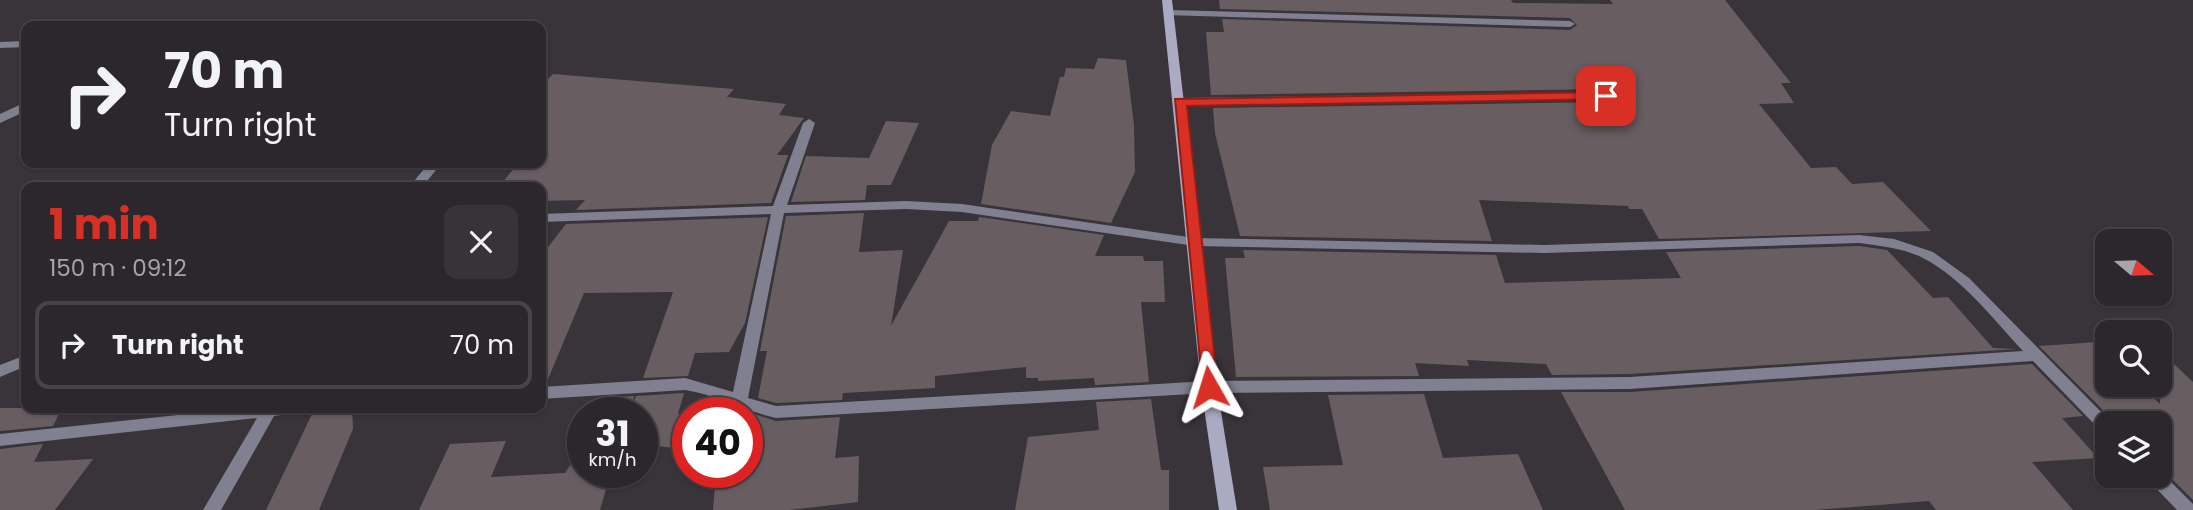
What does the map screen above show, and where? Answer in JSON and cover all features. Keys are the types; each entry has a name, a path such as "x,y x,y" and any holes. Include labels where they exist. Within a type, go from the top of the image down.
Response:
{"street":[{"path":"1228,510 1209,387 1168,6 1570,24"},
{"path":"0,45 21,44"},
{"path":"1180,102 1606,96"},
{"path":"0,119 21,108"},
{"path":"740,397 778,211 809,123"},
{"path":"419,182 432,168"},
{"path":"546,218 906,205 962,208 1195,242 1544,249 1859,239 1894,243 1928,255 1964,281 2095,415"},
{"path":"763,408 776,412 1209,387 1630,383 2037,355"},
{"path":"0,371 21,362"},
{"path":"546,393 685,384 702,385 730,397"},
{"path":"0,440 236,413"},
{"path":"212,510 269,413"},
{"path":"2167,488 2188,510"}],"building":[{"path":"1219,0 1511,0 1513,3 1613,4 1610,0 1725,0 1791,83 1781,83 1794,103 1759,104 1811,168 1836,167 1852,184 1883,182 1931,231 1659,239 1642,209 1629,209 1628,206 1479,200 1492,241 1240,236 1215,133 1213,108 1610,102 1615,95 1606,89 1211,95 1206,32 1224,32 1222,19 1570,30 1577,25 1570,18 1220,9"},
{"path":"1098,58 1126,60 1134,125 1135,172 1111,223 981,204 992,145 1011,111 1050,116 1060,77 1064,77 1066,68 1094,69"},
{"path":"553,74 734,89 727,97 786,104 779,115 804,118 777,155 788,155 771,203 576,210 585,200 546,201 546,182 503,182 514,168 546,168 546,81"},
{"path":"886,121 919,123 891,185 867,185 865,200 791,202 806,156 869,158"},
{"path":"864,213 859,252 903,250 891,326 949,221 978,221 979,217 1104,235 1095,256 1143,256 1144,261 1163,261 1165,302 1141,302 1149,382 1095,385 1094,378 1038,381 1038,378 1026,378 1026,367 935,376 935,388 843,393 842,400 776,403 763,399 763,397 758,397 767,351 760,351 786,216"},
{"path":"768,217 745,323 729,352 695,353 688,376 643,378 673,292 584,293 546,384 546,250 566,224"},
{"path":"1859,246 1887,250 1933,298 1948,297 1993,348 2017,349 1630,374 1552,375 1546,364 1467,360 1469,366 1415,363 1419,376 1236,377 1225,258 1245,258 1243,250 1496,255 1505,283 1681,278 1666,252"},
{"path":"2095,342 2095,397 2153,397 2160,404 2160,397 2172,397 2172,362 2193,382 2193,500 2172,479 2172,411 2104,411 2039,346"},
{"path":"2032,364 2083,416 2062,418 2095,455 2095,458 2032,462 2073,510 1936,510 1929,501 1815,510 1625,510 1561,392 1630,392"},
{"path":"684,393 683,397 672,397 672,448 658,446 658,397 636,396"},
{"path":"1424,394 1443,458 1518,454 1543,510 1270,510 1263,467 1343,465 1328,395"},
{"path":"1151,399 1161,470 1169,470 1169,510 1015,510 1028,437 1099,430 1096,402"},
{"path":"0,408 21,408 21,413 60,413 53,426 0,431"},
{"path":"313,413 352,413 353,429 319,510 266,510"},
{"path":"763,417 776,421 840,417 835,458 859,456 858,502 789,510 713,510 715,488 763,488"},
{"path":"506,441 491,477 565,473 567,470 567,488 606,488 600,510 419,510 450,444"},
{"path":"43,444 34,462 93,459 55,510 0,510 0,449"}],"route":[{"path":"1209,387 1180,102 1606,96"}]}
